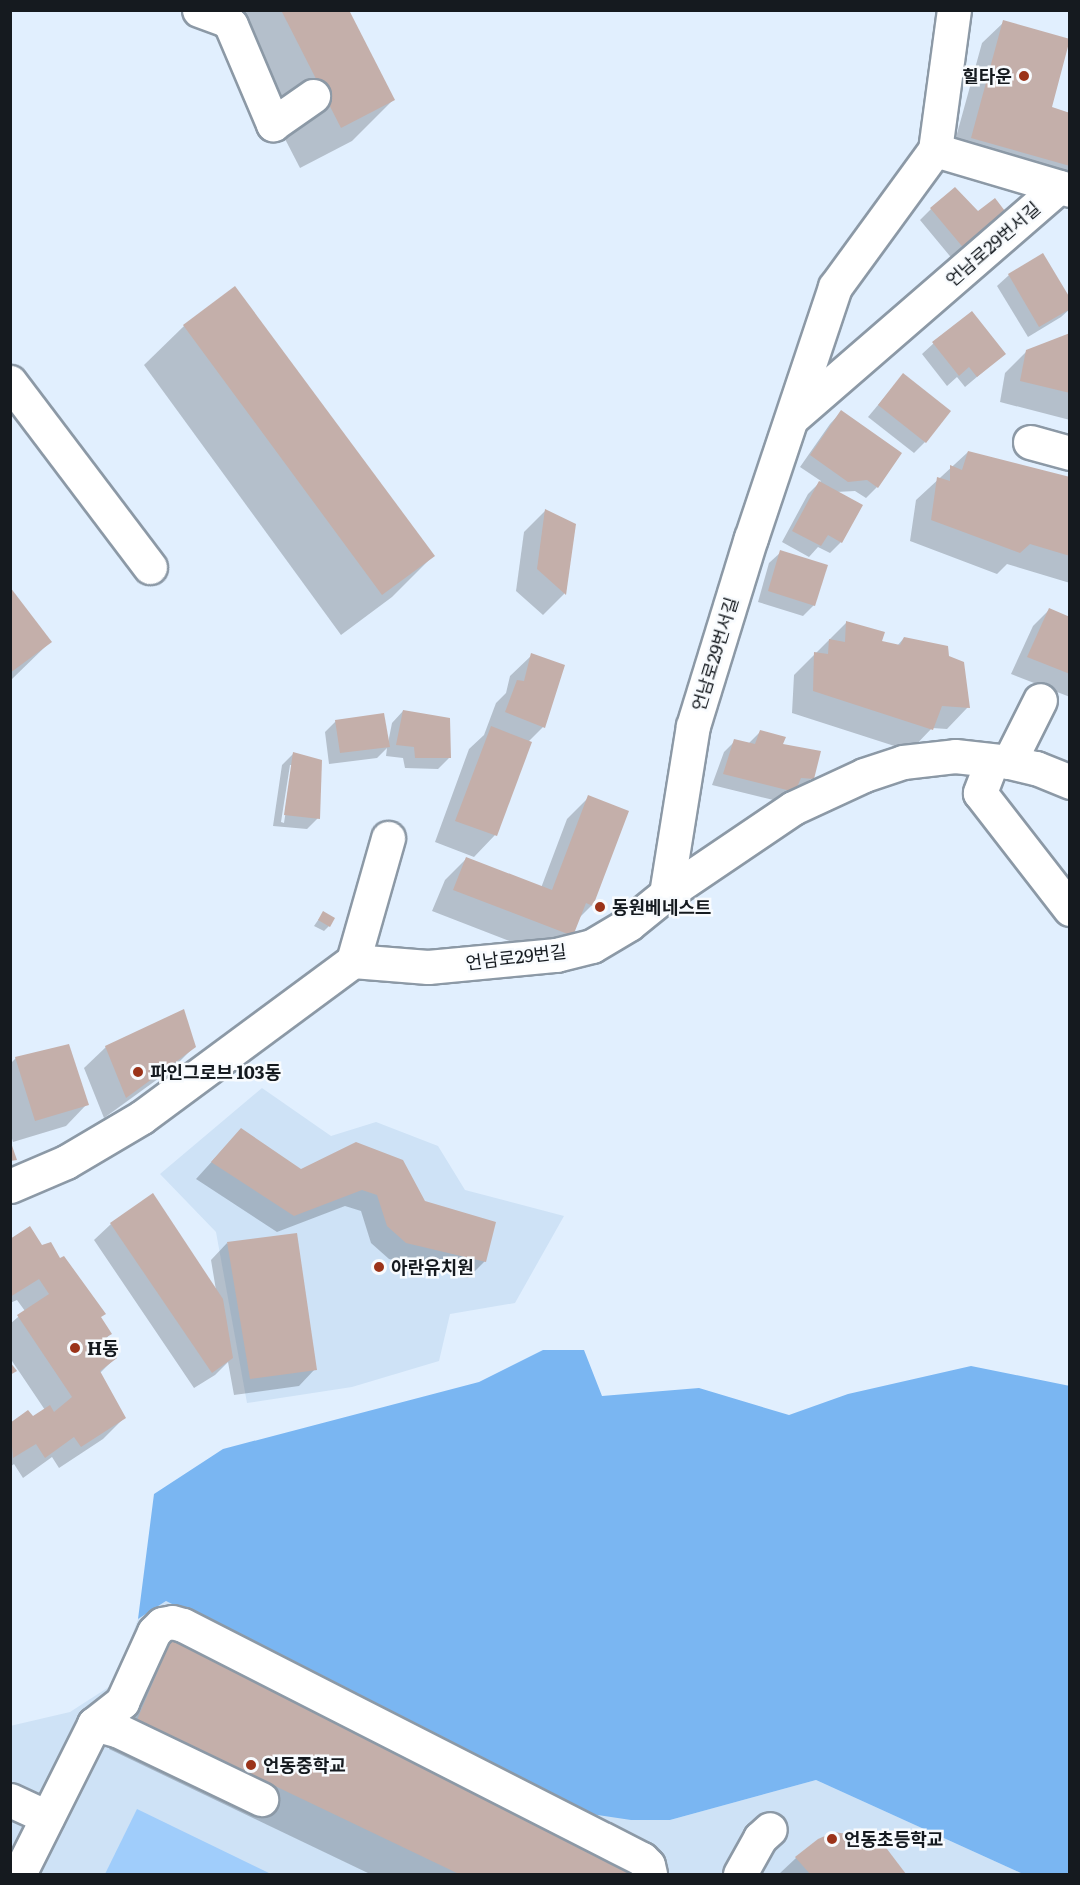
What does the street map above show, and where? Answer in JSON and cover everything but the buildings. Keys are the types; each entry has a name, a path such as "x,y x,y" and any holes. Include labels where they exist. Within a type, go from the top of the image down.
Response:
{"street":[{"path":"199,10 226,20 231,25 273,124 313,96"},
{"name":"언남로29번서길","path":"666,894 693,726 751,538 835,287 935,150 954,10"},
{"name":"언남로29번서길","path":"935,150 1064,188"},
{"name":"언남로29번서길","path":"790,419 1064,188"},
{"path":"10,382 150,567"},
{"path":"1030,442 1070,453"},
{"path":"1040,700 980,794 1070,909"},
{"name":"언남로29번길","path":"353,961 428,967 556,955 592,946 629,924 666,894 793,808 864,775 903,762 955,756 1001,761 1036,768 1070,782"},
{"path":"10,1186 66,1162 142,1117 353,961 388,838"},
{"path":"19,1875 94,1724 122,1702 154,1632 162,1624 172,1622 183,1625 642,1859 648,1865 650,1875"},
{"path":"94,1724 117,1730 261,1799"},
{"path":"10,1800 47,1817"},
{"path":"748,1870 760,1838 770,1828"}],"shaded area":[{"name":"아란유치원","path":"262,1088 331,1136 376,1122 438,1146 465,1190 564,1216 515,1303 450,1314 439,1361 352,1387 247,1403 216,1232 160,1174"},
{"path":"543,1350 584,1350 602,1396 699,1388 789,1415 848,1394 971,1366 1070,1386 1069,1874 1023,1874 816,1780 670,1820 631,1820 591,1814 166,1601 138,1619 154,1494 223,1449 479,1382"},
{"name":"언동중학교","path":"166,1601 591,1814 670,1820 816,1780 1023,1874 11,1874 10,1726 70,1712 115,1683 138,1619"},
{"path":"137,1809 271,1874 105,1874"}],"place":[{"name":"힐타운","path":"1024,76"},
{"name":"동원베네스트","path":"600,907"},
{"name":"파인그로브 103동","path":"138,1072"},
{"name":"아란유치원","path":"379,1267"},
{"name":"H동","path":"75,1348"},
{"name":"언동중학교","path":"251,1765"},
{"name":"언동초등학교","path":"832,1839"}]}
